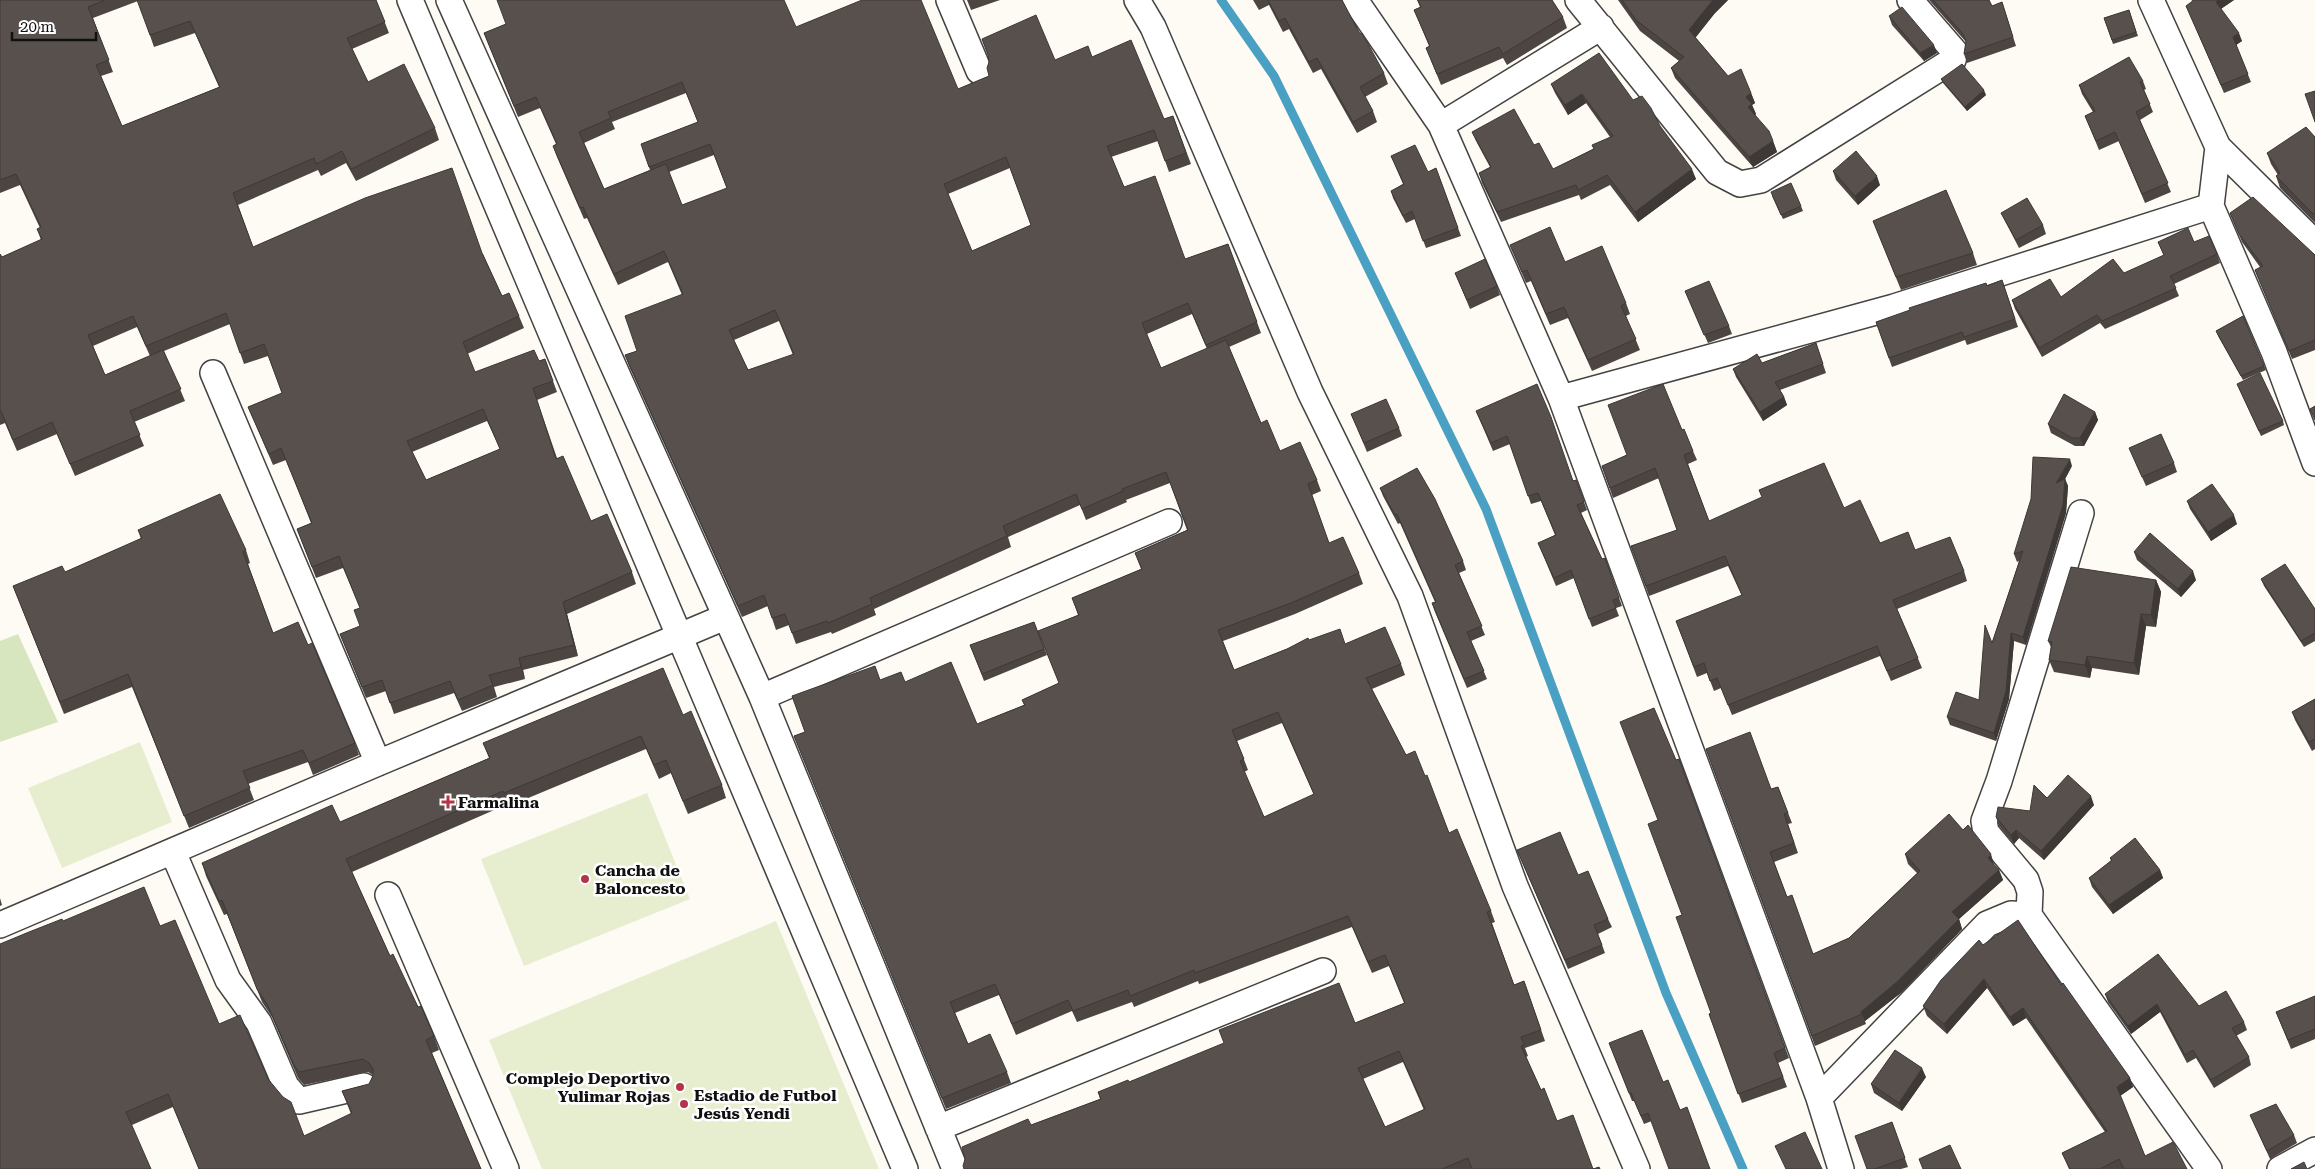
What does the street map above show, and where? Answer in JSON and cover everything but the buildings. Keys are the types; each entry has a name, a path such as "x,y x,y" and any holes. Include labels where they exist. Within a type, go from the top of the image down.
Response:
{"street":[{"path":"410,0 905,1169"},
{"path":"449,0 762,697 955,1169"},
{"path":"949,0 979,71"},
{"path":"1136,0 1153,27 1310,392 1410,596 1514,886 1638,1169"},
{"path":"1355,0 1441,125 1561,398 1819,1098 1841,1169"},
{"path":"1578,0 1717,172 1740,184 1761,180 1953,60 1955,52 1910,0"},
{"path":"2152,0 2218,147 2315,243"},
{"path":"1441,125 1601,27"},
{"path":"2218,147 2211,206 2274,352 2315,463"},
{"path":"1561,398 1894,307 2211,206"},
{"path":"212,373 378,763"},
{"path":"2081,513 1999,781 1984,821 1986,832 2026,880 2030,892 2029,915 2209,1169"},
{"path":"762,697 1169,522"},
{"path":"0,926 378,763 725,617"},
{"path":"173,852 228,980 259,1023 286,1086 299,1101 364,1086"},
{"path":"388,895 506,1169"},
{"path":"1819,1098 1988,924 2011,914 2029,915"},
{"path":"938,1128 1323,970"},
{"path":"2280,1169 2315,1150"}],"green space":[{"path":"18,634 58,722 0,742 0,641"},
{"path":"140,742 172,822 62,868 28,788"},
{"name":"Cancha de Baloncesto","path":"647,793 690,899 524,966 481,859"},
{"name":"Estadio de Futbol Jesús Yendi","path":"776,921 879,1169 542,1169 489,1040"}],"waterway":[{"path":"1221,0 1274,76 1486,509 1666,993 1743,1169"}],"place":[{"name":"Farmalina","path":"448,802"},
{"name":"Cancha de Baloncesto","path":"585,879"},
{"name":"Complejo Deportivo Yulimar Rojas","path":"680,1087"},
{"name":"Estadio de Futbol Jesús Yendi","path":"684,1104"}]}
